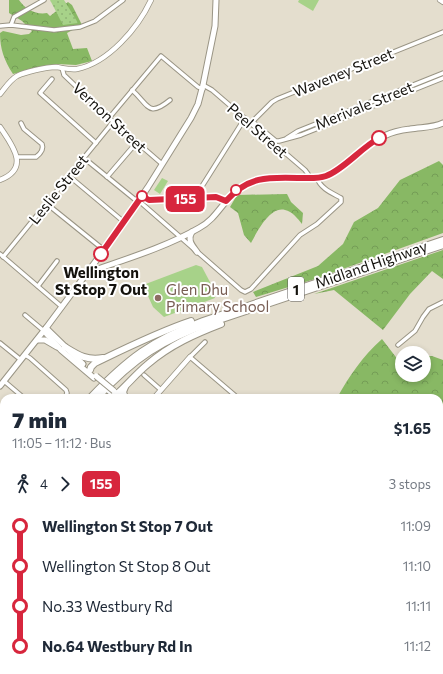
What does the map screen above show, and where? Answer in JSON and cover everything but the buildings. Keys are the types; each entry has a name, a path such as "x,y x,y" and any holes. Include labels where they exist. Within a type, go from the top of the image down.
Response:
{"highway":[{"name":"Midland Highway","path":"94,394 119,369 142,350 158,340 197,323 443,240"},
{"name":"Midland Highway","path":"101,394 126,368 148,352 197,328 443,245"},
{"path":"90,370 93,364 180,325 251,302 285,293"},
{"path":"117,394 149,363 181,342 273,303"},
{"path":"63,350 87,358 98,359 112,355"}],"main road":[{"path":"0,386 45,330 140,200 191,118 199,102 203,87 215,26 216,0"},
{"path":"88,272 133,257 192,232 212,219 226,201 238,189 254,181 270,178 317,178 331,174 364,147 384,136 402,130 435,126 443,123"},
{"path":"192,232 190,241 197,252"},
{"path":"45,330 63,350 115,394"},
{"path":"37,340 45,340 63,350 90,370 95,377"}],"street":[{"path":"10,25 13,18 44,0"},
{"path":"0,26 10,25 48,30 80,27 95,21 123,0"},
{"path":"0,94 12,80 19,75 52,67 73,69 95,61 110,51 130,33 140,20 150,0"},
{"name":"Waveney Street","path":"252,122 277,99 443,32"},
{"name":"Peel Street","path":"132,90 161,56 198,87 212,90 245,118 252,122 305,170 310,178"},
{"name":"Vernon Street","path":"62,68 66,77 113,122 162,164"},
{"name":"Merivale Street","path":"287,139 298,131 443,73"},
{"name":"Merivale Street","path":"287,139 443,78"},
{"path":"52,79 40,93 96,143"},
{"path":"109,118 132,90 147,106 152,109 160,108 171,100"},
{"path":"197,198 199,192 245,118"},
{"name":"Leslie Street","path":"1,255 47,204 113,122"},
{"path":"252,122 276,141 287,139"},
{"path":"17,157 36,157 43,147 42,144 24,129 21,123"},
{"path":"0,127 14,147 17,157 17,163 13,171 10,175 0,180"},
{"path":"107,177 137,142"},
{"path":"84,158 107,177 140,200 241,290 247,292 300,235 317,224 341,202 341,198 330,193 321,185 317,178"},
{"path":"69,176 124,222"},
{"path":"140,200 219,197 226,201"},
{"path":"47,204 104,250"},
{"path":"1,255 62,307"},
{"path":"38,286 57,261"},
{"path":"398,345 415,331 423,317 430,309 443,302"},
{"path":"25,315 45,330"},
{"path":"158,394 205,342"},
{"path":"0,343 20,360"},
{"path":"25,355 48,374 67,394"},
{"path":"190,357 233,394"},
{"path":"144,375 162,390"},
{"path":"4,381 19,394"}],"green space":[{"path":"9,0 19,0 31,11 47,13 50,16 68,2 72,5 82,25 67,33 73,49 87,48 92,61 76,65 58,64 39,67 13,74 3,54 0,33 3,31 21,35 29,34 32,31 22,21 9,13"},
{"path":"50,0 64,0 78,23 63,25"},
{"path":"299,0 319,0 313,11 298,2"},
{"path":"439,161 443,165 443,233 315,279 256,297 253,292 318,266 343,244 354,222 378,208 400,180"},
{"path":"162,178 168,181 160,194 154,190"},
{"path":"287,194 291,202 303,213 302,224 290,212 279,210 269,216 251,243 244,235 238,213 230,207 237,195"},
{"path":"443,250 443,279 432,271 410,294 383,330 334,290 314,294"},
{"path":"196,265 202,267 211,284 215,298 164,317 153,307 143,285"},
{"path":"382,339 395,356 395,382 431,382 431,356 443,360 443,394 340,394 357,367"}],"bus line":[{"name":"155","path":"101,254 142,196 149,200 219,197 226,201 245,184 262,179 321,178 335,172 364,147 379,138"}],"place":[{"name":"Wellington St Stop 7 Out","path":"101,254"},
{"name":"Glen Dhu Primary School","path":"158,298"}]}
